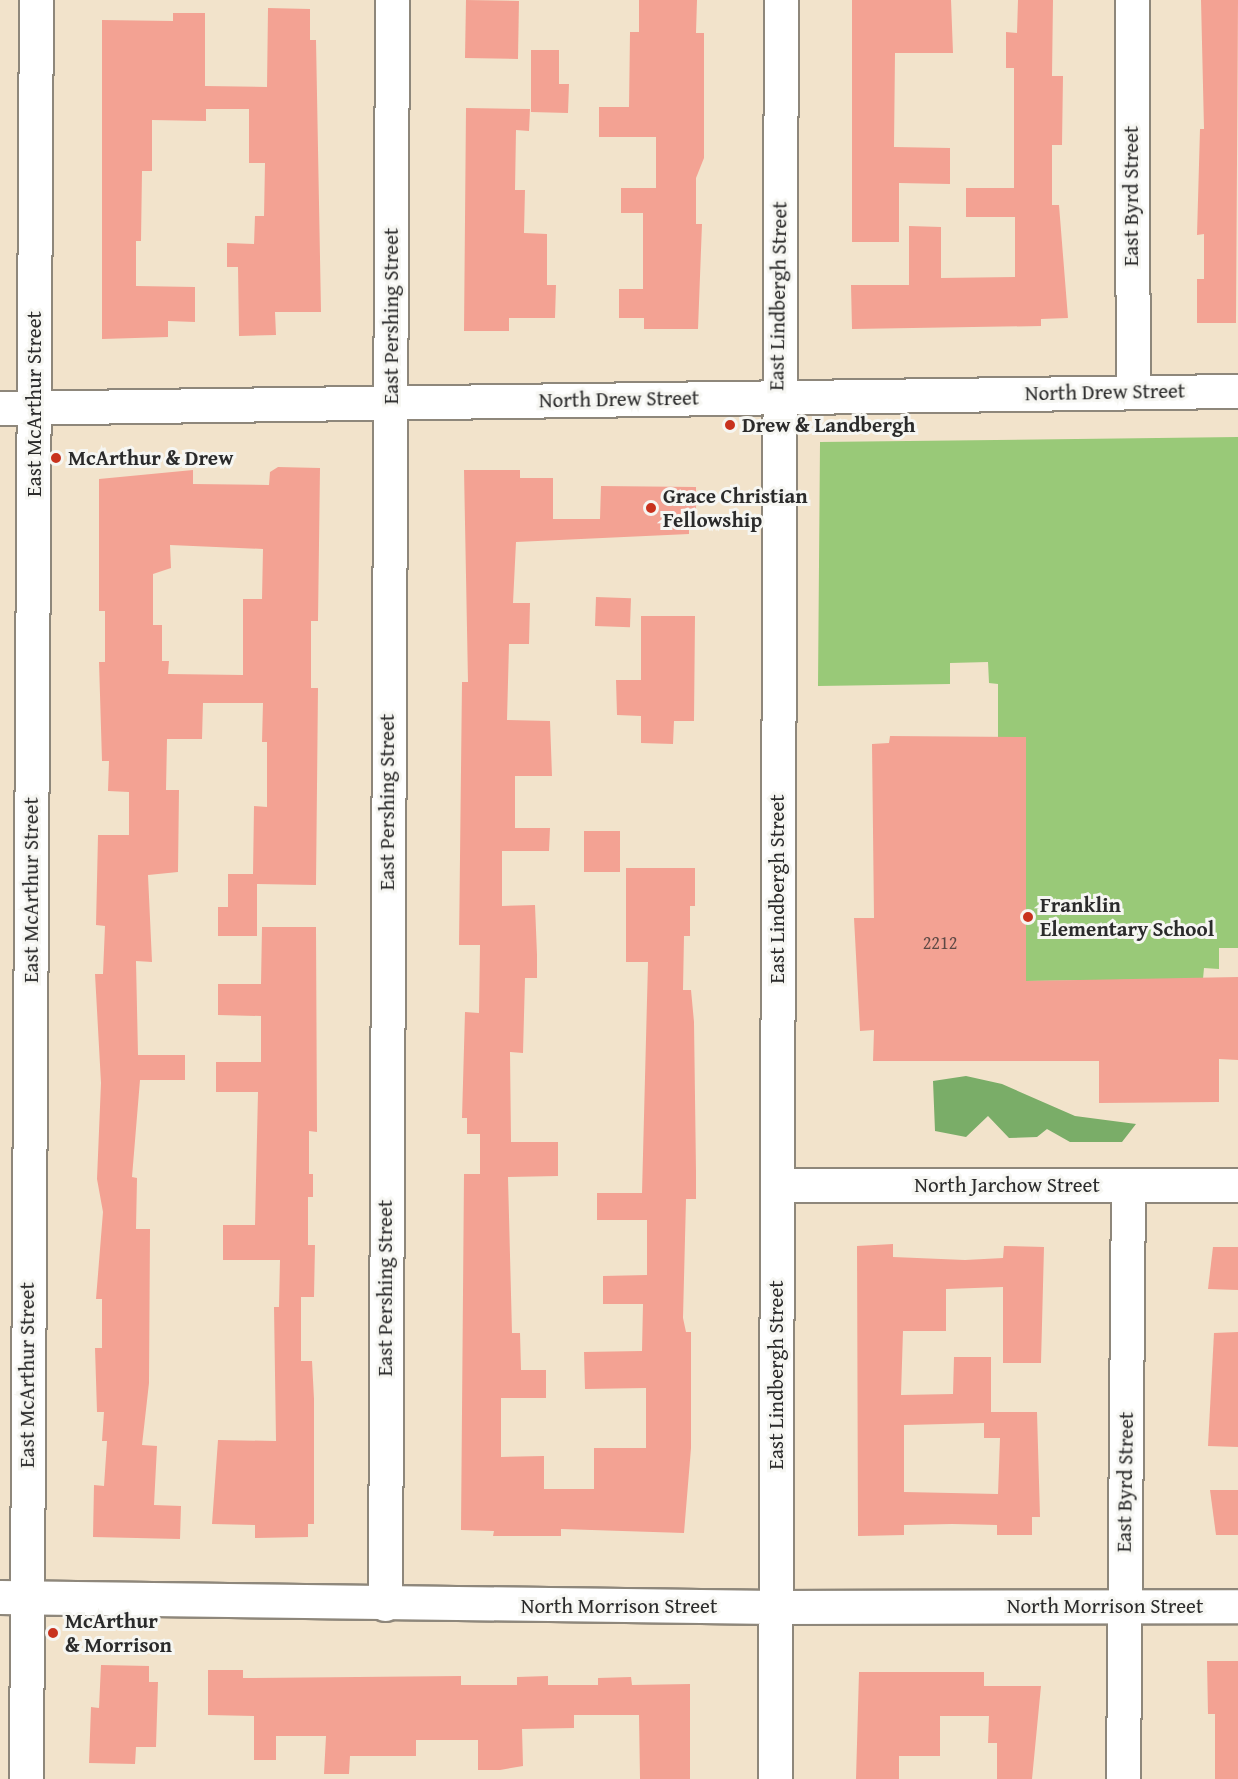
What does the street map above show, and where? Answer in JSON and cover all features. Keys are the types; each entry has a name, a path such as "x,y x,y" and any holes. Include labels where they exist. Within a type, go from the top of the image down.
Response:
{"street":[{"name":"East McArthur Street","path":"26,1779 13,1598 34,407 36,0"},
{"name":"East Pershing Street","path":"385,1604 392,0"},
{"name":"East Lindbergh Street","path":"775,1779 777,396 781,0"},
{"name":"East Byrd Street","path":"1132,0 1133,392"},
{"name":"North Drew Street","path":"0,408 1238,391"},
{"name":"North Jarchow Street","path":"777,1185 1238,1185"},
{"name":"East Byrd Street","path":"1123,1779 1128,1185"},
{"name":"North Morrison Street","path":"13,1598 776,1607 1238,1606"}],"green space":[{"path":"1238,437 1238,948 1219,948 1219,969 1204,968 1203,979 1026,981 1026,738 998,737 998,684 989,683 988,662 950,663 950,684 818,686 820,442"},
{"path":"966,1076 1002,1084 1075,1116 1136,1124 1122,1142 1070,1142 1047,1129 1037,1137 1009,1138 988,1116 966,1137 935,1131 933,1081"}],"building":[{"path":"466,0 519,1 518,59 465,58"},
{"path":"639,0 697,0 696,33 704,33 704,158 696,178 696,224 702,224 698,329 644,329 644,318 619,318 619,289 643,289 643,213 621,213 621,188 656,188 656,137 599,137 599,107 629,107 630,32 639,32"},
{"path":"852,0 951,0 953,53 895,53 894,147 950,148 950,184 899,183 899,242 852,242"},
{"path":"1018,0 1053,0 1052,76 1063,76 1062,145 1052,145 1052,205 1059,205 1068,318 1041,319 1041,326 852,329 851,285 909,285 909,226 941,227 941,278 1015,277 1015,217 966,217 966,188 1014,188 1014,68 1006,68 1006,32 1017,33"},
{"path":"1201,0 1238,0 1236,323 1197,323 1197,279 1204,279 1204,234 1197,235 1200,129 1204,129"},
{"path":"268,8 310,9 310,40 316,40 321,312 275,312 276,335 239,336 238,267 227,267 227,243 254,244 255,216 264,216 265,163 249,163 249,109 206,109 206,121 152,120 152,171 142,171 141,241 136,241 136,286 195,287 195,322 168,321 168,337 102,339 102,20 173,21 173,13 205,13 205,86 267,87"},
{"path":"531,50 559,50 559,84 569,84 568,113 531,112"},
{"path":"466,108 530,109 529,131 516,130 515,190 525,190 524,233 547,234 547,285 556,285 555,318 509,318 509,331 464,331"},
{"path":"278,467 320,468 318,621 311,621 311,688 318,688 316,885 257,884 257,936 218,936 218,907 228,907 228,874 253,874 254,806 267,807 267,742 262,742 263,703 203,703 202,739 167,739 166,790 179,790 178,872 148,875 152,962 136,961 138,1055 185,1055 185,1080 140,1080 132,1177 137,1178 136,1229 150,1229 149,1383 142,1445 157,1446 154,1505 181,1506 180,1539 93,1537 94,1485 104,1486 107,1441 102,1441 104,1412 97,1412 95,1348 102,1348 102,1299 96,1299 103,1212 97,1179 101,1083 95,974 103,974 105,926 96,925 98,835 129,835 129,792 108,791 109,761 102,761 99,662 105,662 105,611 99,611 99,479 193,470 193,484 269,485 270,472","holes":["170,545 263,549 262,599 243,599 243,675 168,674 169,661 162,661 162,625 153,625 153,574 171,568"]},
{"path":"464,470 520,470 520,478 553,478 553,519 600,519 601,486 696,487 696,520 689,520 689,534 516,542 513,603 530,603 529,644 509,644 507,720 550,721 552,776 515,776 515,828 550,828 549,851 502,851 502,906 535,905 537,955 537,978 525,978 523,1053 510,1052 511,1142 558,1142 558,1176 508,1177 512,1333 520,1333 521,1370 546,1370 546,1398 501,1398 501,1457 544,1456 544,1489 594,1489 594,1448 646,1448 646,1388 585,1389 584,1352 642,1351 643,1304 603,1304 603,1276 647,1275 647,1220 597,1220 597,1193 642,1193 648,962 626,962 626,868 695,868 695,906 690,906 690,936 684,936 683,990 691,990 694,1022 696,1172 696,1199 686,1199 683,1318 686,1332 691,1332 691,1448 684,1533 561,1529 561,1536 493,1536 494,1531 461,1530 464,1174 480,1174 480,1134 467,1134 467,1118 462,1118 465,1012 479,1013 480,945 459,945 462,682 468,682"},
{"path":"596,597 631,598 630,627 595,626"},
{"path":"641,616 695,616 694,721 674,721 673,744 641,743 641,716 617,715 616,680 641,680"},
{"path":"890,736 1026,737 1026,981 1238,977 1238,1060 1219,1059 1219,1102 1099,1103 1099,1061 873,1061 874,1030 860,1031 854,918 874,918 872,744 889,743"},
{"path":"584,831 620,831 620,872 584,872"},
{"path":"262,927 316,927 317,1132 309,1131 309,1174 313,1174 313,1197 308,1197 308,1245 315,1245 314,1297 301,1297 301,1361 312,1361 314,1399 314,1524 308,1524 308,1537 255,1538 255,1525 212,1524 218,1440 276,1441 274,1307 279,1307 280,1260 223,1260 223,1225 255,1225 258,1092 216,1092 216,1062 261,1062 261,1016 218,1015 218,984 261,984"},
{"path":"893,1244 893,1257 965,1260 1003,1258 1004,1246 1044,1247 1041,1363 1003,1363 1003,1287 946,1289 946,1331 903,1331 901,1395 953,1394 954,1357 991,1357 991,1412 1037,1412 1040,1517 1032,1517 1032,1535 997,1535 997,1525 952,1524 904,1525 904,1535 858,1536 857,1246","holes":["984,1423 984,1438 1000,1438 998,1494 904,1492 904,1425"]},
{"path":"1213,1247 1238,1247 1238,1290 1208,1289"},
{"path":"1238,1332 1238,1447 1208,1446 1214,1333"},
{"path":"1210,1490 1238,1490 1238,1535 1216,1535"},
{"path":"1207,1661 1238,1661 1238,1779 1215,1779 1215,1714 1208,1714"},
{"path":"101,1665 149,1666 149,1682 158,1682 156,1747 136,1747 135,1764 89,1763 91,1707 99,1708"},
{"path":"208,1670 243,1670 243,1678 461,1676 461,1685 517,1685 517,1677 548,1676 548,1685 598,1685 598,1678 631,1677 632,1685 690,1684 690,1779 640,1779 639,1715 574,1715 574,1728 522,1729 523,1766 500,1770 478,1770 478,1740 416,1740 416,1756 350,1756 349,1774 324,1774 326,1736 276,1736 276,1760 254,1760 254,1716 208,1715"},
{"path":"859,1672 984,1672 984,1686 1041,1686 1032,1779 997,1779 997,1743 988,1743 989,1716 940,1716 940,1756 899,1756 899,1779 856,1779"}],"place":[{"name":"Drew & Landbergh","path":"730,425"},
{"name":"McArthur & Drew","path":"56,458"},
{"name":"Grace Christian Fellowship","path":"651,508"},
{"name":"Franklin Elementary School","path":"1028,917"},
{"name":"McArthur & Morrison","path":"53,1633"}]}
